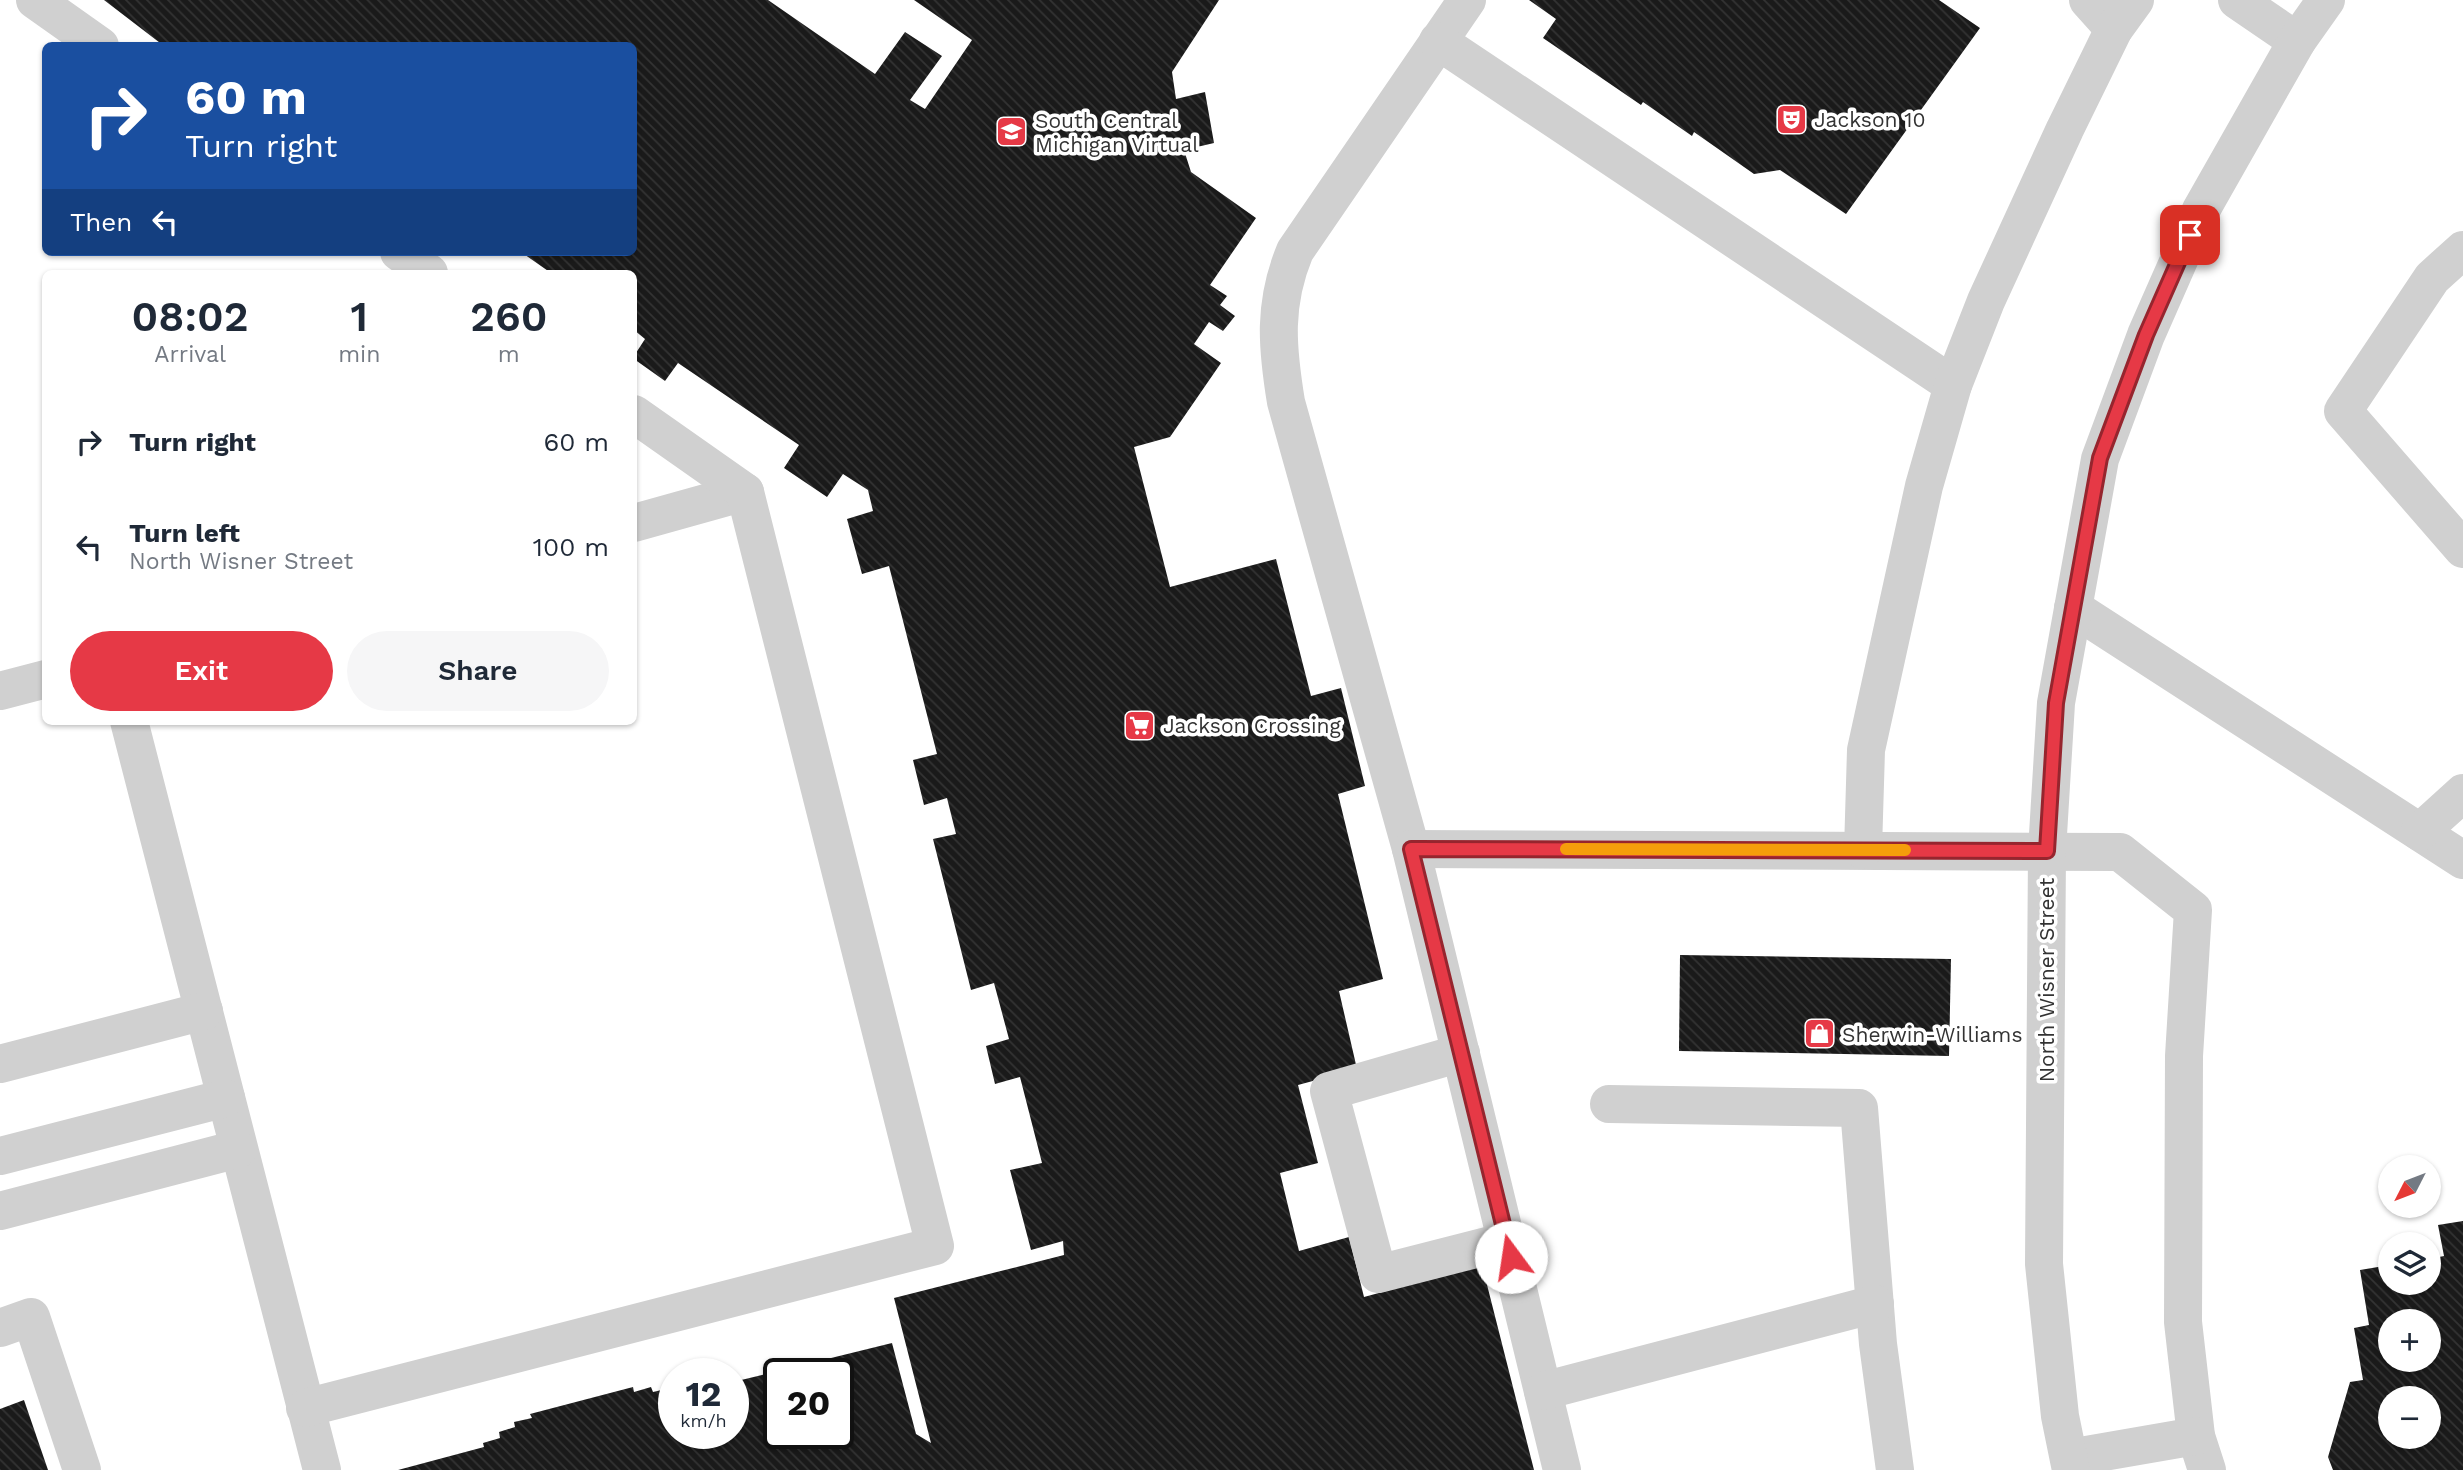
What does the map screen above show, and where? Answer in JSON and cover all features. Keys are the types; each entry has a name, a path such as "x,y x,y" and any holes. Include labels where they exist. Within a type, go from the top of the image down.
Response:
{"street":[{"path":"35,0 94,42"},
{"path":"1466,0 1295,251 1285,275 1279,304 1280,364 1286,402 1411,849 1562,1470"},
{"path":"1863,850 1866,750 1924,486 1953,385 1986,301 2124,14 2088,0"},
{"path":"2237,0 2297,41"},
{"name":"North Wisner Street","path":"2070,1464 2060,1416 2044,1264 2047,851 2056,703 2100,458 2146,335 2201,210 2297,41 2326,0"},
{"path":"1438,41 1953,385"},
{"path":"2463,250 2432,278 2343,411 2463,549"},
{"path":"405,256 425,270"},
{"path":"305,1408 935,1246 746,492 637,416"},
{"path":"637,522 746,492"},
{"path":"2073,608 2463,860"},
{"path":"0,691 42,680"},
{"path":"130,725 322,1470"},
{"path":"2420,832 2463,793"},
{"path":"1411,849 2120,852 2193,911 2184,1056 2183,1322 2202,1453 2070,1464"},
{"path":"0,1063 204,1011"},
{"path":"1461,1053 1328,1091 1378,1274 1507,1241"},
{"path":"0,1156 226,1098"},
{"path":"1609,1104 1859,1108 1875,1304 1895,1470"},
{"path":"0,1211 238,1149"},
{"path":"1543,1391 1875,1304"},
{"path":"0,1328 31,1317 82,1470"}],"building":[{"name":"Jackson Crossing","path":"104,0 768,0 875,74 905,32 942,56 910,100 925,109 972,40 914,0 1219,0 1172,72 1176,99 1205,92 1214,143 1184,150 1191,172 1256,218 1210,285 1227,296 1220,305 1235,316 1223,331 1209,322 1194,344 1221,363 1170,437 1134,447 1170,587 1276,559 1311,696 1341,688 1365,786 1338,794 1383,979 1339,991 1357,1069 1298,1085 1318,1163 1280,1173 1299,1251 1349,1237 1364,1297 1482,1265 1534,1470 398,1470 484,1447 483,1443 500,1438 499,1432 515,1427 514,1422 532,1418 530,1414 633,1387 634,1392 651,1387 653,1392 658,1391 658,1449 749,1449 749,1378 763,1375 763,1449 854,1449 854,1358 831,1358 892,1343 916,1434 931,1443 894,1298 1064,1255 1063,1241 1031,1250 1010,1170 1042,1163 1020,1077 995,1084 986,1046 1009,1039 994,983 971,990 933,839 956,834 947,798 924,805 913,760 937,754 889,566 862,574 847,519 873,511 868,490 843,474 827,497 784,468 799,445 678,363 665,381 637,361 637,351 645,339 637,332 637,270 547,270 527,256 637,256 637,42 159,42"},
{"name":"Jackson 10","path":"1529,0 1939,0 1980,28 1846,214 1780,170 1754,174 1694,132 1692,136 1643,102 1641,105 1543,38 1556,19"},
{"path":"1680,955 1951,959 1949,1056 1679,1051"},
{"path":"2463,1221 2463,1470 2333,1470 2328,1457 2350,1382 2363,1380 2354,1328 2369,1325 2360,1270 2378,1267 2378,1295 2441,1295 2441,1257 2444,1256 2438,1225"},
{"path":"24,1400 48,1470 0,1470 0,1409"}],"slow traffic":[{"path":"1566,849 1905,850"}],"place":[{"name":"Jackson 10","path":"1791,119"},
{"name":"South Central Michigan Virtual","path":"1012,132"},
{"name":"Jackson Crossing","path":"1140,725"},
{"name":"Sherwin-Williams","path":"1819,1034"}],"route":[{"path":"1511,1257 1411,849 2047,851 2056,703 2100,458 2146,335 2190,235"}]}
